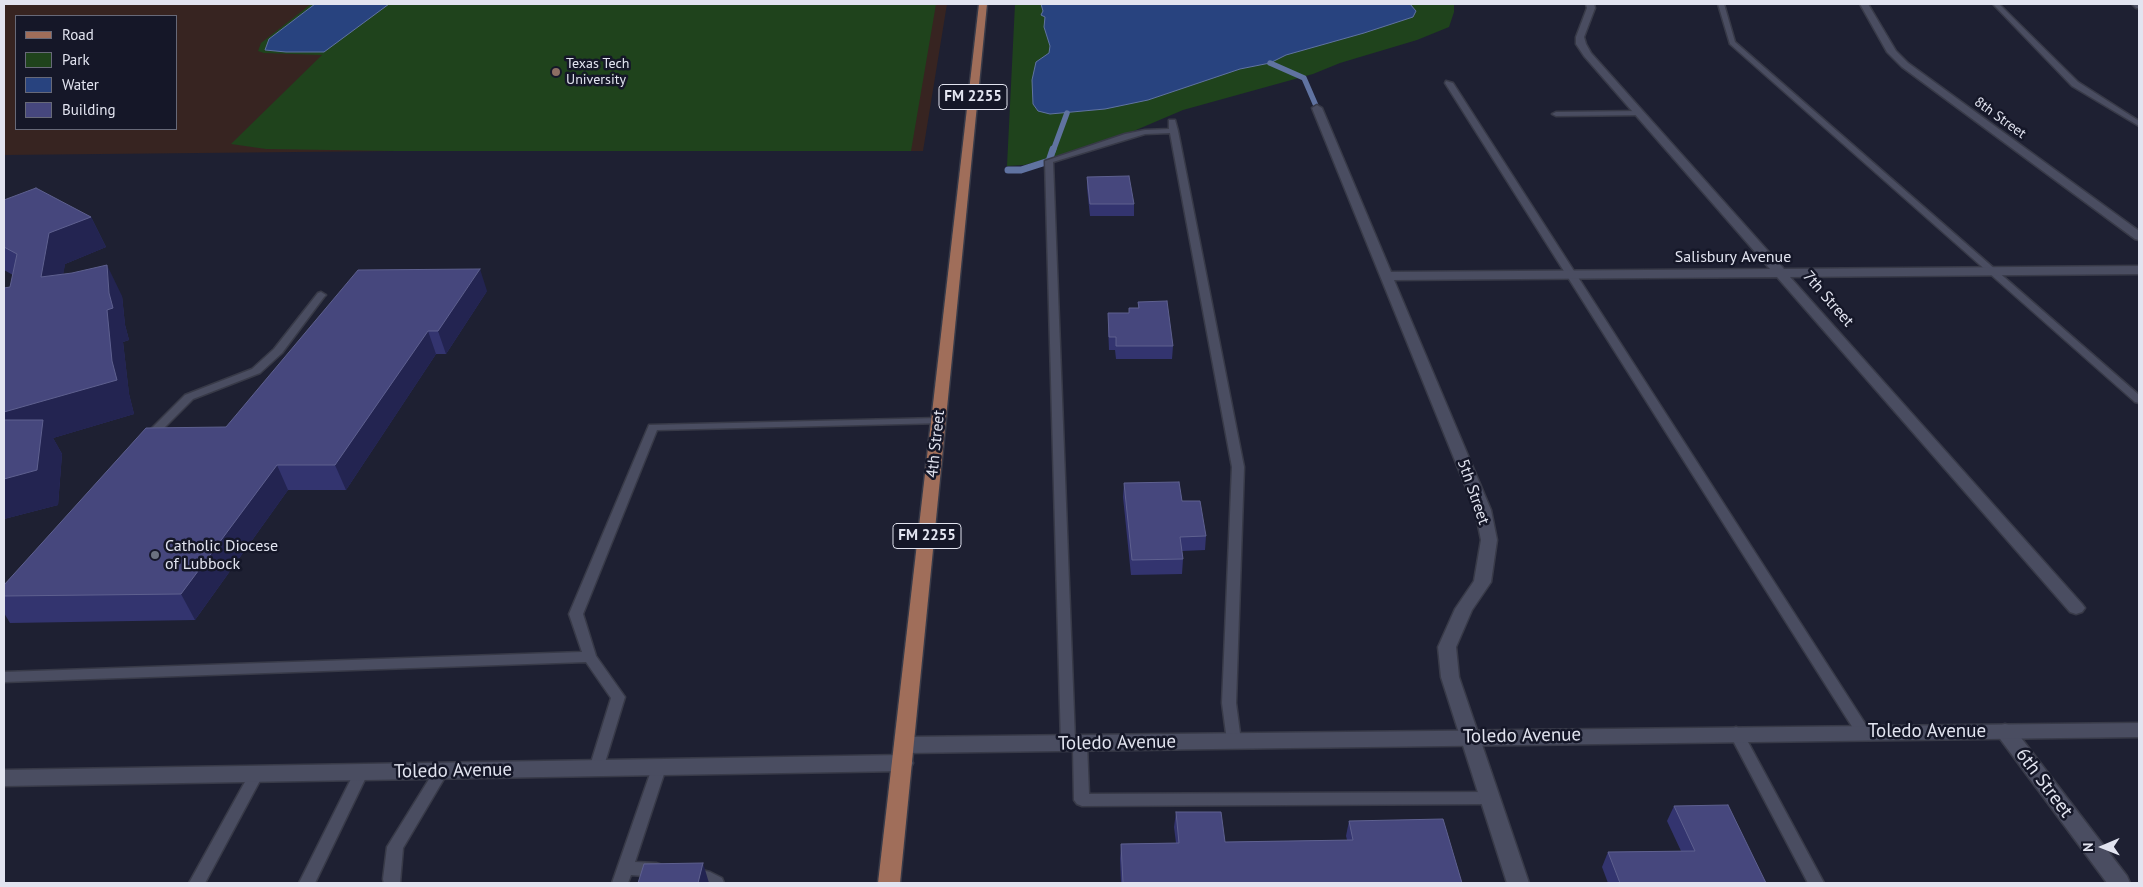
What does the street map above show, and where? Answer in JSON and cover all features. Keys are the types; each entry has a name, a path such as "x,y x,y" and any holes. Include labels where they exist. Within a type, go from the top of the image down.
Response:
{"main road":[{"name":"4th Street","path":"889,883 983,4"}],"street":[{"name":"7th Street","path":"1590,4 1591,8 1580,36 1581,44 2076,608"},
{"name":"8th Street","path":"1864,4 1892,52 1905,65 2139,236"},
{"name":"5th Street","path":"1317,108 1483,510 1489,540 1482,582 1464,609 1447,647 1450,677 1518,883"},
{"name":"Salisbury Avenue","path":"1387,276 2139,270"},
{"name":"Toledo Avenue","path":"4,778 659,768 1074,744 1736,733 2139,730"},
{"name":"6th Street","path":"2005,731 2119,883"}],"lane":[{"path":"1721,4 1732,43 2139,400"},
{"path":"1996,4 2075,84 2139,124"},
{"path":"1449,83 1863,732"},
{"path":"1556,114 1640,113"},
{"path":"1234,741 1229,703 1238,468 1173,126 1128,136 1049,161 1074,744 1082,800 1490,798"},
{"path":"142,444 189,397 256,371 278,351 321,295"},
{"path":"596,769 618,697 590,657 576,614 653,427 938,421"},
{"path":"4,677 590,657"},
{"path":"1736,733 1816,883"},
{"path":"659,768 623,876 673,872 704,877 716,883"},
{"path":"392,883 395,847 442,772"},
{"path":"307,883 362,773"},
{"path":"197,883 256,774"}],"shaded area":[{"name":"Texas Tech University","path":"4,4 947,4 923,151 394,151 4,155"}],"green space":[{"name":"Texas Tech University","path":"311,4 936,4 911,151 394,151 266,149 231,144 322,55 264,53 258,51 261,43"},
{"path":"1015,4 1454,4 1454,12 1449,27 1417,40 1340,63 1313,74 1183,110 1129,133 1079,150 1024,165 1007,166"}],"water":[{"path":"315,4 389,4 324,52 265,50 269,39"},
{"path":"1041,4 1410,4 1416,11 1413,17 1286,55 1270,63 1240,69 1148,100 1105,109 1050,114 1038,111 1033,104 1032,80 1036,62 1049,53 1050,46 1044,27 1045,17 1041,15 1043,11"}],"building":[{"path":"1129,176 1134,204 1090,204 1087,177"},
{"path":"36,188 91,217 49,233 41,277 72,273 107,265 109,293 113,308 107,310 112,361 117,380 4,412 4,288 10,287 17,254 4,247 4,200"},
{"path":"480,269 438,331 428,331 335,465 277,465 181,594 4,596 4,585 146,428 226,427 358,270"},
{"path":"1167,301 1173,346 1116,346 1116,337 1109,337 1108,313 1129,313 1129,308 1139,308 1138,302"},
{"path":"4,420 43,420 37,470 4,479"},
{"path":"1179,482 1182,501 1200,501 1206,536 1180,537 1183,559 1132,560 1124,483"},
{"path":"1728,805 1766,883 1620,883 1608,852 1695,851 1674,806"},
{"path":"1176,812 1221,812 1225,842 1353,840 1349,821 1443,819 1462,883 1123,883 1121,844 1179,843"},
{"path":"703,863 698,883 638,883 644,864"}],"waterway":[{"path":"1270,63 1304,78 1317,108"},
{"path":"1053,151 1067,113"},
{"path":"1008,170 1021,170 1049,161 1053,149"}],"place":[{"name":"Texas Tech University","path":"556,72"},
{"name":"Catholic Diocese of Lubbock","path":"155,555"}]}
